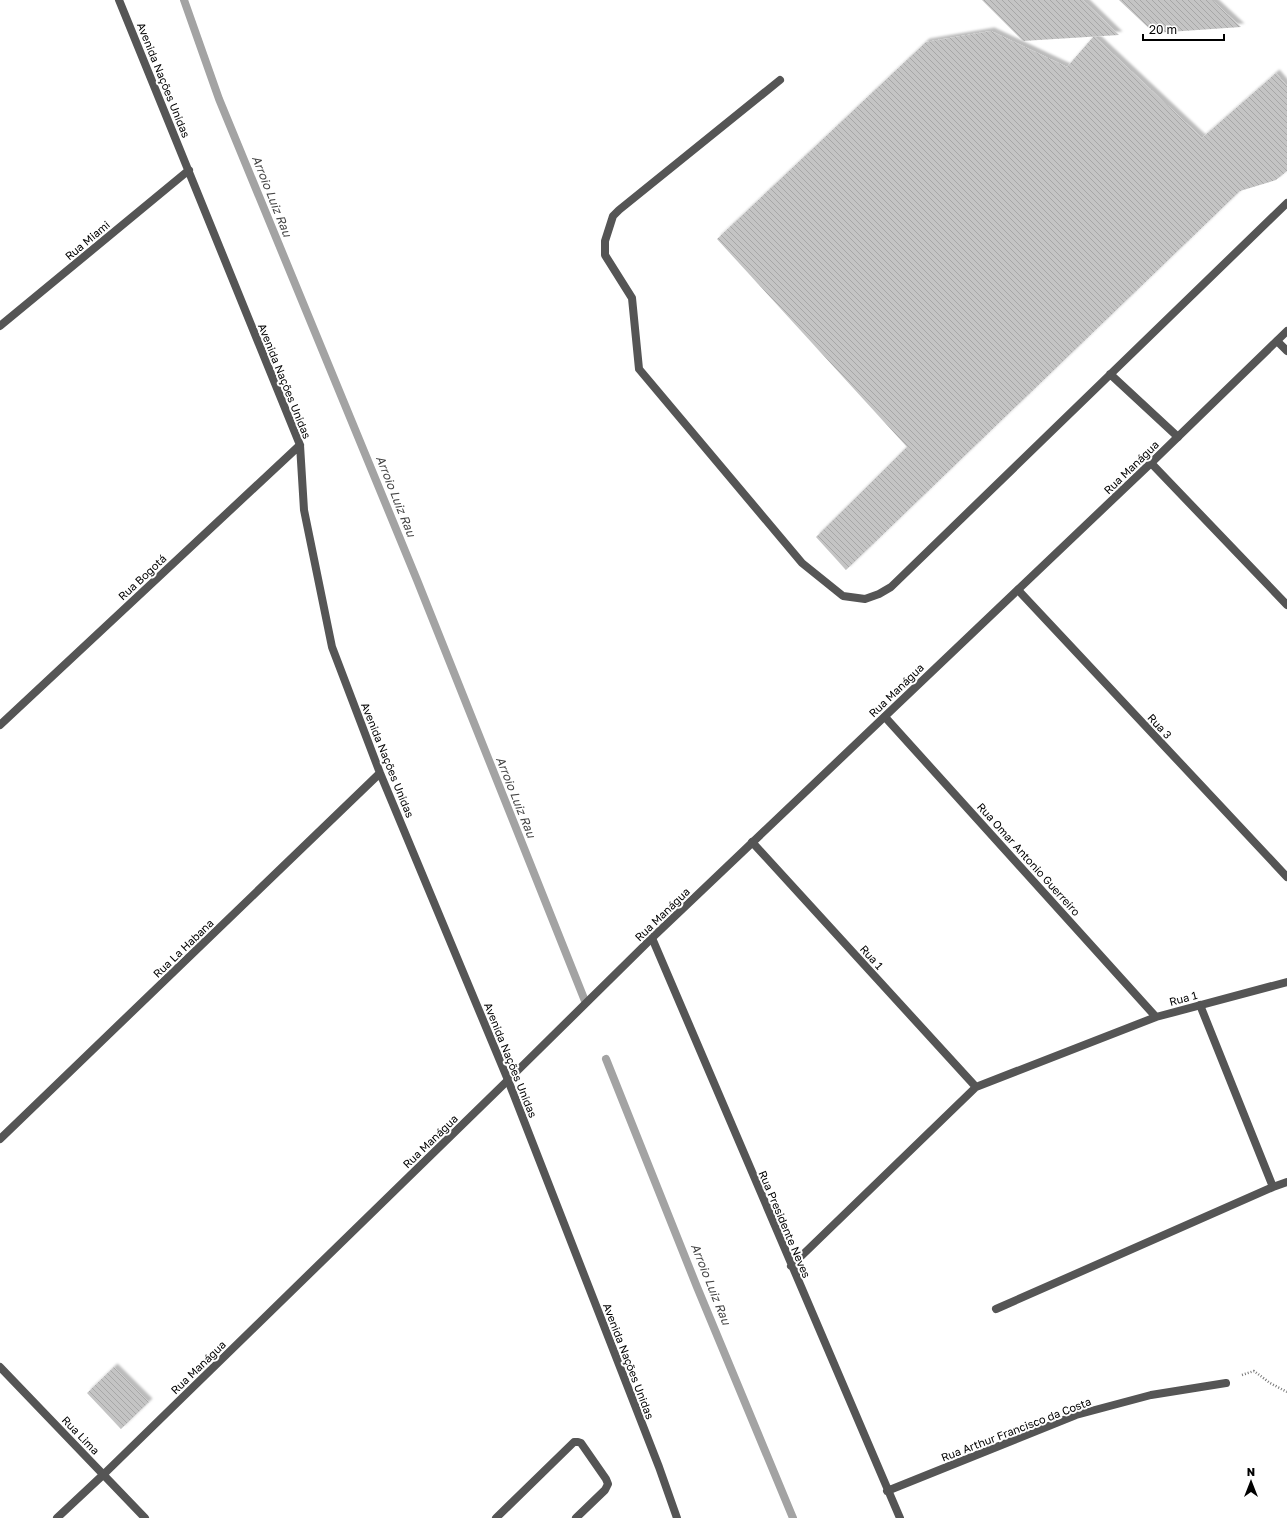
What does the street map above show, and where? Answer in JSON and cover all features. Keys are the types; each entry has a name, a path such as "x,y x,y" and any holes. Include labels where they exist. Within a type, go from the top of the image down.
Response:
{"street":[{"name":"Avenida Nações Unidas","path":"119,0 300,445 304,510 332,647 380,773 508,1080 659,1467 677,1518"},
{"path":"780,80 619,210 613,216 605,241 605,255 632,298 639,369 802,563 843,596 865,599 879,594 890,587 1287,203"},
{"name":"Rua Miami","path":"0,326 189,170"},
{"name":"Rua Manágua","path":"57,1518 104,1474 652,938 1151,463 1287,331"},
{"path":"1277,341 1287,351"},
{"path":"1110,374 1178,437"},
{"name":"Rua Bogotá","path":"0,726 300,445"},
{"path":"1151,463 1287,605"},
{"name":"Rua 3","path":"1018,590 1287,877"},
{"name":"Rua Omar Antonio Guerreiro","path":"885,717 1156,1017"},
{"name":"Rua La Habana","path":"0,1139 380,773"},
{"name":"Rua 1","path":"752,842 976,1087"},
{"name":"Rua Presidente Neves","path":"652,938 887,1492 900,1518"},
{"name":"Rua 1","path":"791,1266 976,1087 1156,1017 1287,982"},
{"path":"1200,1005 1273,1187"},
{"path":"996,1309 1287,1182"},
{"name":"Rua Lima","path":"0,1368 145,1518"},
{"name":"Rua Arthur Francisco da Costa","path":"887,1492 1076,1415 1151,1395 1226,1382"},
{"path":"496,1518 574,1442 578,1442 581,1443 608,1484 605,1490 576,1518"}],"path":[{"path":"1258,1374 1287,1392"}],"building":[{"path":"982,0 1083,0 1119,35 1023,41"},
{"path":"1119,0 1212,0 1241,27 1154,33"},
{"path":"991,31 1067,67 1094,36 1202,138 1276,73 1287,86 1287,171 1276,180 1240,191 846,570 816,537 907,447 717,239 926,42"},
{"path":"114,1367 149,1402 121,1429 87,1393"}],"waterway":[{"name":"Arroio Luiz Rau","path":"184,0 219,99 417,580 585,1001"},
{"name":"Arroio Luiz Rau","path":"606,1059 697,1287 793,1518"}]}
